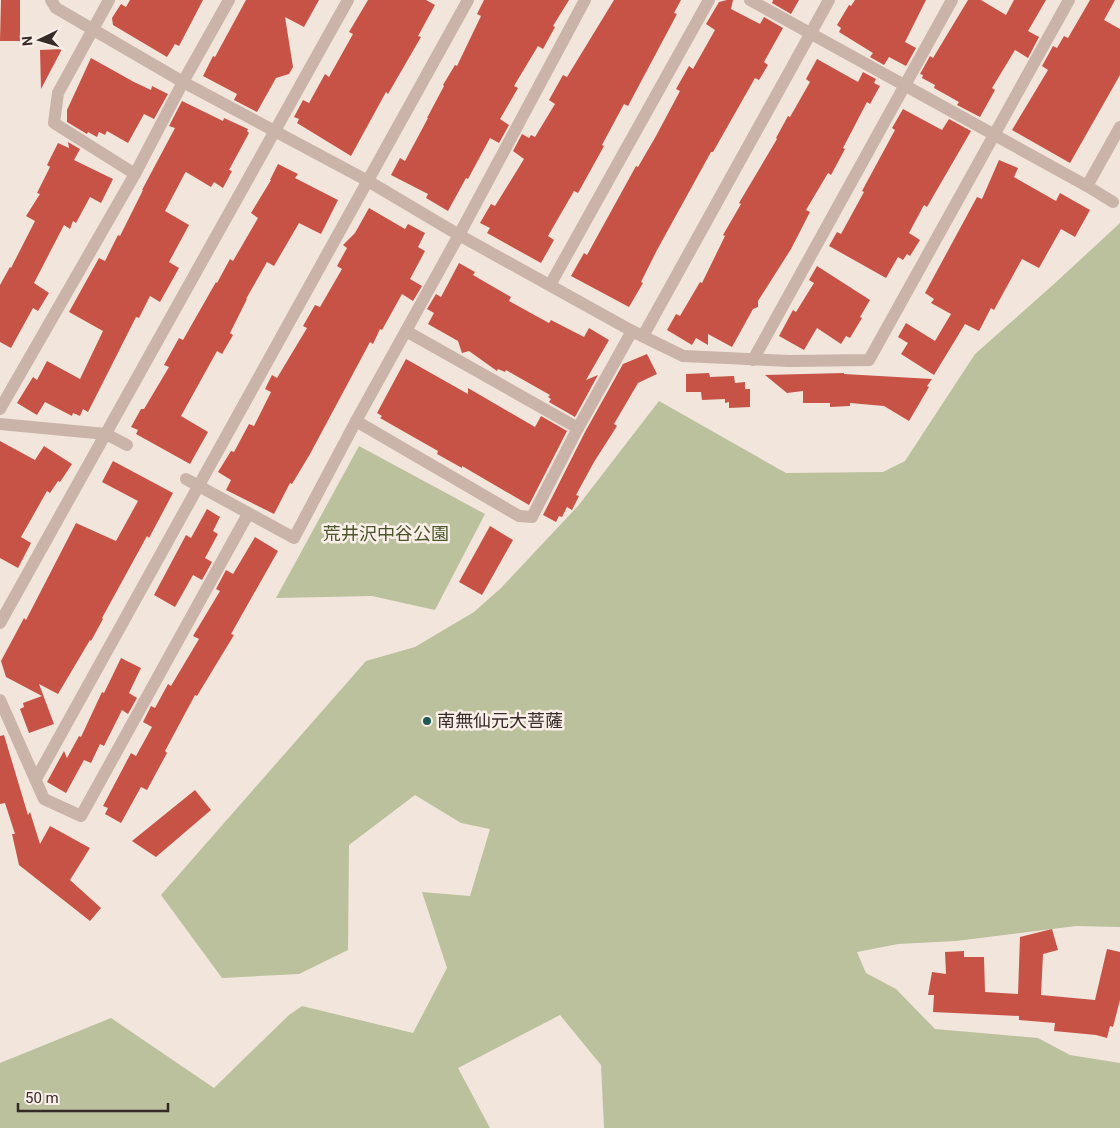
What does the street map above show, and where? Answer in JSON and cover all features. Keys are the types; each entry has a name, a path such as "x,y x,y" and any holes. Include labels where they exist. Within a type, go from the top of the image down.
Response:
{"street":[{"path":"51,0 56,8 183,82 682,356 789,361 869,360 1069,0"},
{"path":"109,0 58,93 54,123 135,174"},
{"path":"0,409 135,174 229,0"},
{"path":"1,617 106,434 348,0"},
{"path":"36,779 468,0"},
{"path":"186,478 294,538 585,0"},
{"path":"550,285 709,0"},
{"path":"750,0 1113,202"},
{"path":"356,421 519,516 532,516 578,428 637,333 829,0"},
{"path":"753,360 952,0"},
{"path":"1087,186 1120,127"},
{"path":"406,331 578,428"},
{"path":"0,424 106,434 127,446"},
{"path":"0,700 44,799 81,816 248,514"}],"green space":[{"path":"1120,223 1120,927 1076,926 956,941 898,944 857,952 866,973 896,989 935,1029 1038,1038 1070,1055 1120,1063 1120,1128 604,1128 601,1065 560,1015 458,1068 490,1128 0,1128 0,1063 111,1018 214,1088 289,1015 302,1006 413,1033 447,968 422,892 470,896 490,829 461,823 415,795 349,845 348,950 299,974 222,978 161,895 366,661 415,647 474,612 501,588 578,506 659,401 786,473 883,472 905,461 975,354"},
{"name":"荒井沢中谷公園","path":"359,446 485,514 435,610 372,596 276,598"}],"building":[{"path":"1,0 20,0 20,41 0,41"},
{"path":"130,0 203,0 179,46 175,44 167,57 113,25 112,18 121,4 126,7"},
{"path":"246,0 319,0 304,27 285,17 293,67 289,74 276,78 257,112 234,100 237,94 203,76"},
{"path":"368,0 426,0 435,5 418,36 421,37 388,94 386,92 351,156 297,123 299,119 294,117 303,100 309,103 325,74 329,77 353,34 349,32"},
{"path":"484,0 569,0 553,26 555,27 543,49 538,46 514,86 518,88 500,119 509,125 499,143 490,138 448,211 426,198 428,194 391,175 400,158 405,161 443,85 455,65 457,66 481,16 477,14"},
{"path":"614,0 681,0 674,13 677,14 628,106 624,104 602,145 604,146 578,193 574,191 548,236 554,240 541,263 487,233 490,228 480,223 491,204 495,206 524,159 513,151 522,134 529,138 531,135 535,137 555,104 549,100 563,75 567,77"},
{"path":"733,0 731,9 760,24 764,17 783,28 764,62 768,65 759,80 755,78 713,152 711,152 657,250 641,282 643,283 629,307 571,276 584,253 587,255 636,166 638,167 656,136 680,91 676,89 689,66 693,69 715,30 706,24 719,2"},
{"path":"773,0 799,0 791,14 772,3"},
{"path":"855,0 926,0 905,42 916,48 906,66 889,57 884,65 870,57 873,53 839,32 841,28 837,25 849,5 851,6"},
{"path":"968,0 981,0 1006,15 1014,0 1046,0 1028,31 1039,37 1028,58 1015,50 992,88 995,90 980,117 957,105 959,102 934,88 935,85 922,78 923,75 920,74 930,56 933,58"},
{"path":"1090,0 1115,0 1104,20 1120,29 1120,75 1070,163 1012,130 1048,70 1042,66 1053,46 1057,48 1064,36 1068,38"},
{"path":"62,49 41,89 40,50"},
{"path":"91,58 151,90 152,86 168,94 154,119 144,114 128,143 107,131 105,135 99,132 97,137 88,132 87,134 67,122 67,110"},
{"path":"817,59 858,82 863,72 876,79 874,83 880,86 870,104 867,102 831,175 828,173 806,210 810,212 791,249 758,301 758,307 753,309 732,347 708,334 708,345 696,338 692,345 667,330 676,314 680,316 700,282 702,283 725,236 723,235 741,204 739,203 777,139 788,116 790,117 810,82 806,79"},
{"path":"182,101 223,121 224,118 248,129 249,133 229,170 232,171 223,188 214,182 211,187 185,173 165,211 189,225 169,262 179,268 160,302 150,296 139,318 136,317 88,412 83,409 80,416 73,413 72,416 45,402 37,415 17,403 33,377 37,380 47,361 80,379 103,331 69,312 99,258 105,261 118,235 120,236 175,128 169,126"},
{"path":"903,109 942,130 949,119 971,131 927,207 924,205 909,233 920,240 910,256 907,254 903,260 898,257 886,278 829,246 837,232 841,234 864,192 862,191 895,130 892,128"},
{"path":"68,142 80,149 74,160 113,179 101,203 90,197 76,223 73,221 70,229 64,225 34,283 49,293 38,311 33,308 11,348 0,342 0,285 35,221 26,216 40,194 37,193 50,167 47,165 58,143 69,148"},
{"path":"999,160 1018,168 1014,177 1056,201 1060,193 1090,210 1075,237 1061,229 1039,268 1022,259 994,310 991,308 979,331 965,324 934,375 901,354 908,343 898,337 906,323 935,341 951,314 931,303 934,299 925,293 977,197 982,199"},
{"path":"278,164 298,174 295,178 338,200 321,234 299,223 274,266 267,262 246,299 230,333 233,335 222,354 217,351 181,416 208,432 190,464 136,434 138,430 131,427 169,367 164,365 179,338 183,340 230,259 233,261 258,218 251,213 271,180"},
{"path":"369,208 405,229 408,224 425,233 418,247 425,251 410,279 422,286 413,301 402,294 373,344 370,342 310,454 292,484 290,483 274,514 226,490 231,480 218,472 231,451 234,452 249,424 254,426 271,392 265,389 272,375 277,378 307,328 303,326 315,305 320,307 342,269 337,266 347,248 343,245 355,233"},
{"path":"459,263 475,272 473,275 511,297 509,301 549,323 551,320 584,337 589,328 609,340 586,380 598,375 575,417 549,402 551,399 548,397 550,395 506,370 505,372 498,369 497,371 469,351 462,353 458,341 428,324 434,313 427,309 436,294 441,297"},
{"path":"817,266 870,300 850,338 846,336 841,344 817,328 804,350 779,336 793,310 796,312 814,283 809,280"},
{"path":"647,354 657,374 638,383 614,424 617,426 576,495 579,496 572,510 567,507 562,517 559,516 556,522 543,515 585,432 623,364"},
{"path":"406,359 468,394 468,388 535,427 541,416 567,431 529,505 462,466 462,468 437,454 438,451 380,418 382,416 377,413"},
{"path":"709,373 710,377 734,376 735,383 745,382 745,389 750,389 750,407 729,408 729,402 725,403 725,399 702,400 701,392 686,392 686,374"},
{"path":"844,373 932,379 909,421 884,406 850,403 850,406 830,407 830,403 803,403 803,391 787,393 765,375"},
{"path":"0,441 35,460 44,446 72,464 50,493 47,491 21,537 31,543 18,568 0,558"},
{"path":"113,461 173,493 149,538 147,536 91,641 58,694 39,684 54,724 29,733 20,709 24,707 23,703 42,696 6,677 1,661 24,618 26,620 76,523 116,541 138,501 102,482"},
{"path":"207,509 220,517 213,531 218,534 205,558 212,562 202,580 193,575 175,607 154,595 186,535 191,538"},
{"path":"490,526 513,540 482,595 459,582"},
{"path":"255,537 278,551 231,634 234,635 197,696 195,695 165,751 167,753 147,790 141,787 121,823 105,814 108,808 103,806 131,753 136,756 152,727 143,722 151,706 155,708 168,684 171,686 199,639 193,636 220,591 216,589 226,570 233,574"},
{"path":"121,658 141,668 129,693 137,698 128,714 122,710 104,746 100,744 91,763 84,760 66,793 47,782 64,751 67,758 79,736 81,737 102,692 104,693"},
{"path":"4,735 28,815 30,812 40,844 50,826 90,848 70,880 101,908 90,921 19,865 12,834 15,834 5,803 0,804 0,736"},
{"path":"195,790 211,810 156,857 132,841"},
{"path":"1052,929 1058,950 1043,954 1041,995 1095,1000 1107,949 1120,952 1120,1000 1113,1027 1110,1026 1107,1038 1096,1035 1054,1031 1055,1023 1019,1020 1019,1016 933,1012 934,995 928,995 932,972 946,974 945,952 964,951 964,957 984,957 985,992 1018,994 1020,937"}],"place":[{"name":"南無仙元大菩薩","path":"427,721"}]}
